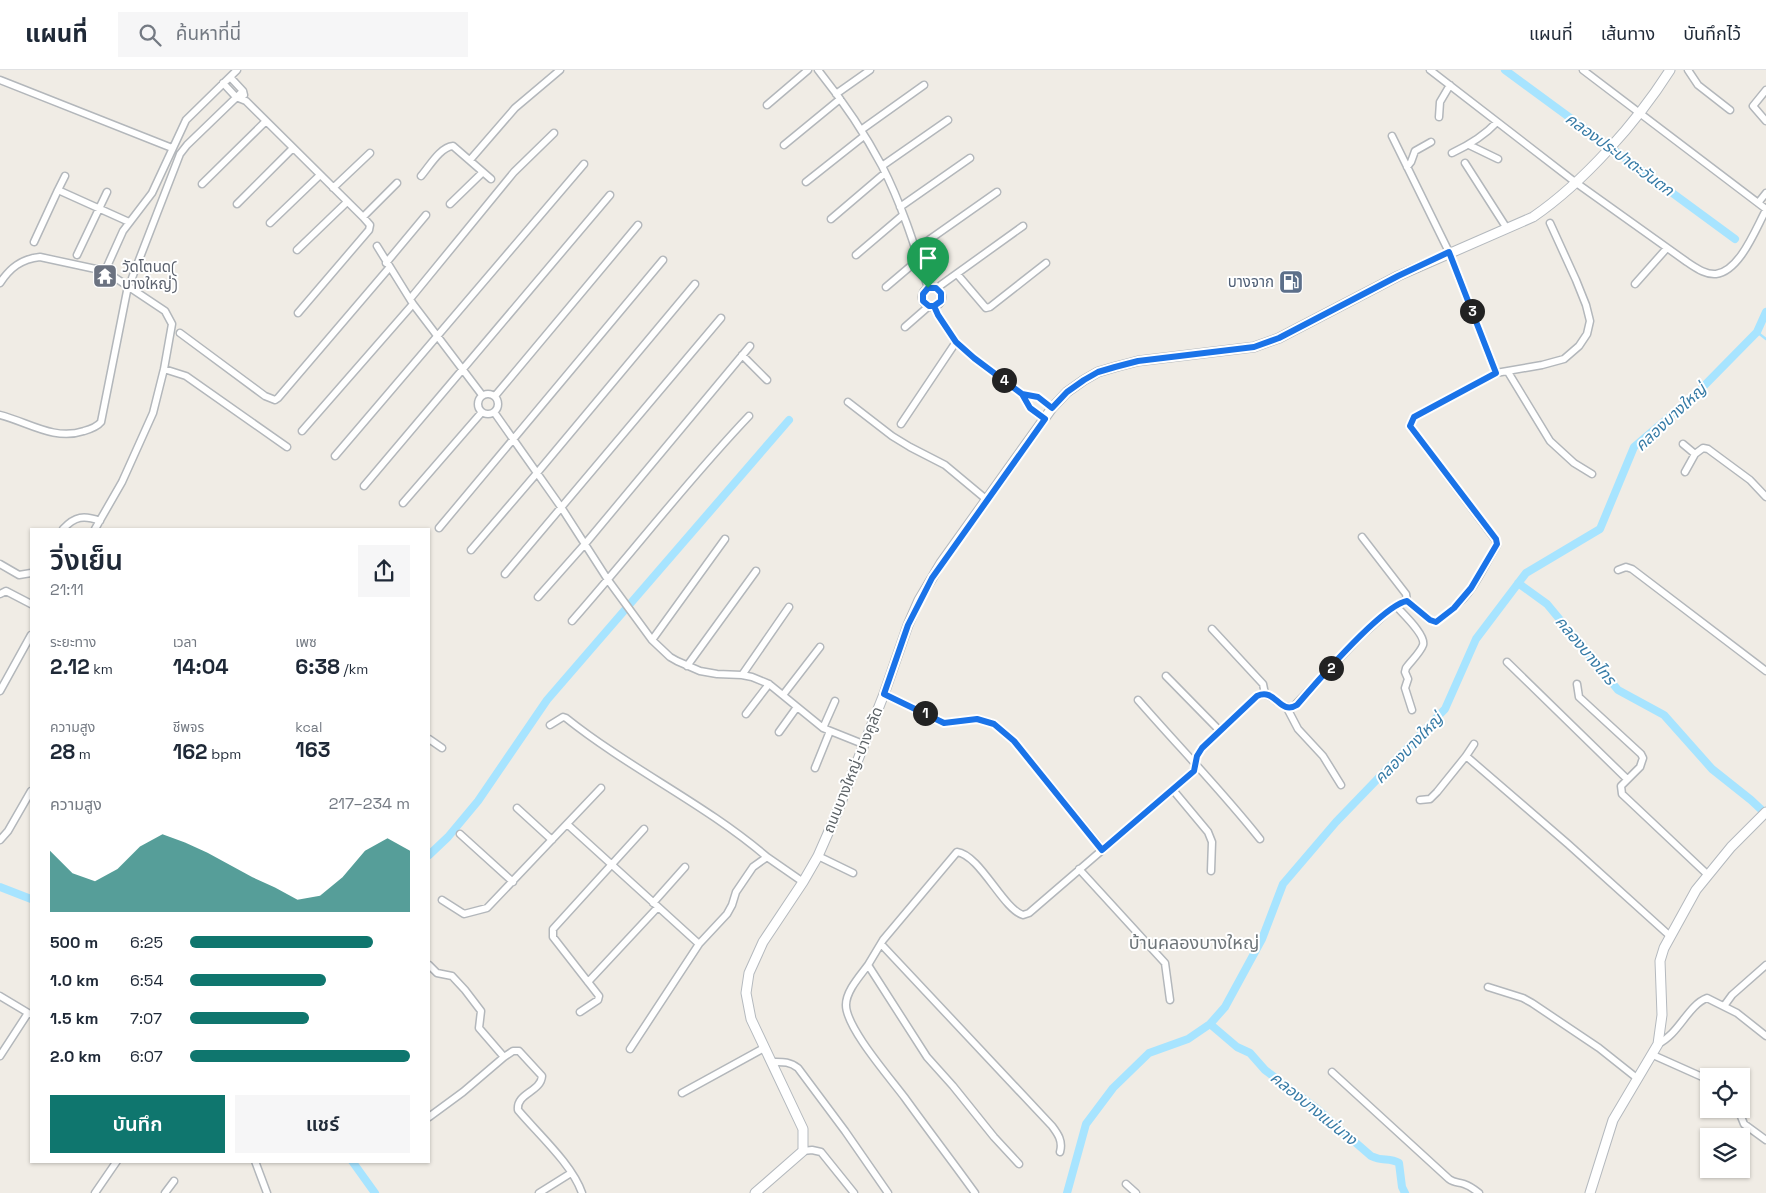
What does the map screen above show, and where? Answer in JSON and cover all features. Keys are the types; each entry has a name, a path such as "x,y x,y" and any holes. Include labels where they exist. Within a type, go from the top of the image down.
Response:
{"street":[{"path":"105,271 108,260 129,222 152,193 186,120 237,70"},
{"path":"470,160 514,108 560,70"},
{"path":"767,105 808,70"},
{"path":"818,70 838,96 882,166 916,248 928,288"},
{"path":"784,145 870,70"},
{"path":"1430,70 1575,182 1667,248 1703,271 1716,274 1727,269 1736,261 1750,242 1766,209 1583,70"},
{"name":"ถนนบางใหญ่-บางคูลัด","path":"803,1151 803,1129 751,1019 746,1000 746,985 749,973 763,942 818,856 836,816 919,600 941,562 1052,408 1067,392 1098,372 1138,361 1254,347 1279,338 1398,276 1449,252 1533,217 1547,216 1575,182 1628,127 1670,70"},
{"path":"1688,70 1698,85 1730,110"},
{"path":"230,77 243,91 246,101"},
{"path":"0,80 172,148"},
{"path":"223,83 236,97 246,101 370,225 369,230 298,313"},
{"path":"806,182 862,133 924,85"},
{"path":"1439,117 1440,102 1450,85"},
{"path":"1766,90 1753,106 1766,121"},
{"path":"132,278 180,154 243,91"},
{"path":"882,166 948,120"},
{"path":"202,184 266,121"},
{"path":"1452,153 1469,145 1498,122"},
{"path":"302,431 411,301 514,172 554,133"},
{"path":"1392,136 1449,252 1496,373"},
{"path":"1407,167 1415,151 1430,142"},
{"path":"1469,145 1498,159"},
{"path":"421,176 449,146 456,148 491,178"},
{"path":"237,204 293,148"},
{"path":"333,188 370,153"},
{"path":"900,207 970,158"},
{"path":"1465,163 1506,227"},
{"path":"335,456 584,164"},
{"path":"450,204 483,172"},
{"path":"270,223 320,174"},
{"path":"831,219 885,174"},
{"path":"34,242 64,176"},
{"path":"363,217 397,183"},
{"path":"58,190 129,222"},
{"path":"77,256 107,192"},
{"path":"916,248 997,192"},
{"path":"1758,203 1766,193"},
{"path":"364,486 610,195"},
{"path":"297,250 347,202"},
{"path":"180,334 265,396 275,400 388,265 426,215"},
{"path":"856,255 903,215"},
{"path":"1362,537 1406,594 1407,601 1430,620 1436,622 1454,608 1471,588 1497,544 1496,539 1410,426 1414,417 1496,373 1508,372 1564,358 1579,346 1590,326 1586,305 1547,216"},
{"path":"495,396 638,225"},
{"path":"937,289 1023,226"},
{"path":"376,246 437,338 482,395"},
{"path":"1635,284 1667,248"},
{"path":"0,283 12,268 20,262 40,257 105,271 165,311 171,319 172,331 153,413 122,482 96,528"},
{"path":"886,287 919,259"},
{"path":"439,528 664,260"},
{"path":"957,274 986,308 990,307 1046,263"},
{"path":"471,550 695,284"},
{"path":"0,415 46,432 59,434 80,432 98,426 101,422 128,286"},
{"path":"928,288 937,289"},
{"path":"928,288 922,298 938,315 956,342 1022,394 1030,408 1045,419"},
{"path":"905,327 931,306 939,304 942,297 937,289"},
{"path":"505,574 721,318"},
{"path":"901,424 956,342"},
{"path":"538,597 585,544 750,346"},
{"path":"742,355 767,380"},
{"path":"164,369 186,376 287,447"},
{"path":"1508,372 1550,441 1574,463 1592,474"},
{"path":"489,393 495,396 498,405 494,412 486,414 482,412 478,406 479,398 482,395 489,393"},
{"path":"1022,394 1038,397 1052,408"},
{"path":"848,402 904,444 945,465 987,500"},
{"path":"403,503 482,412"},
{"path":"494,412 561,508 608,580 652,640 677,662 687,666 717,674 752,677 769,684 827,729 863,744"},
{"path":"572,621 712,454 749,416"},
{"path":"1683,444 1695,454"},
{"path":"1685,472 1695,454 1703,448 1708,449 1750,480 1766,497"},
{"path":"64,528 76,517 89,517 100,521"},
{"path":"652,640 725,539"},
{"path":"0,564 19,575 30,573"},
{"path":"1618,570 1626,567 1632,569 1766,671"},
{"path":"687,666 756,571"},
{"path":"0,594 6,591 30,603"},
{"path":"1287,708 1297,705 1361,636 1396,606 1407,601"},
{"path":"1396,606 1417,630 1424,642 1422,648 1405,672 1408,676 1405,688 1412,710"},
{"path":"742,675 789,607"},
{"path":"1212,629 1263,684 1265,694"},
{"path":"0,690 30,638"},
{"path":"783,695 820,647"},
{"path":"1507,662 1627,778"},
{"path":"1166,676 1220,731"},
{"path":"746,714 769,684"},
{"path":"1576,684 1580,697 1641,754 1642,762 1627,778 1620,790 1627,800 1708,875"},
{"path":"884,694 944,723 977,719 994,724 1014,741 1102,850"},
{"path":"975,1193 875,1060 854,1028 846,1005 849,994 881,944 957,852 964,854 989,879 1014,911 1023,915 1029,913 1194,771 1197,756 1220,731 1257,696 1265,694 1268,694 1287,708 1298,729 1323,756 1341,785"},
{"path":"1138,700 1234,806 1260,839"},
{"path":"815,768 835,701"},
{"path":"779,732 797,707"},
{"path":"550,725 564,717 566,718 608,748 742,835 803,882"},
{"path":"430,740 442,748"},
{"path":"1420,800 1430,800 1474,744"},
{"path":"1466,756 1670,936"},
{"path":"442,900 464,914 484,910 513,882 601,788"},
{"path":"1173,790 1208,832 1212,842 1211,870"},
{"path":"0,840 8,831 30,793"},
{"path":"517,808 552,840"},
{"path":"1590,1193 1613,1120 1658,1044 1662,1015 1660,961 1670,936 1696,890 1766,812"},
{"path":"567,824 700,944"},
{"path":"580,1012 599,998 598,994 553,937 552,929 644,829"},
{"path":"460,834 513,882"},
{"path":"630,1049 700,944 727,914 736,892 753,867 767,856"},
{"path":"818,856 853,873"},
{"path":"588,982 656,905 686,867"},
{"path":"1080,869 1165,963 1170,1000"},
{"path":"881,944 1052,1126 1059,1136 1062,1146 1060,1152"},
{"path":"868,965 927,1057 1019,1164"},
{"path":"1724,1006 1732,995 1766,965"},
{"path":"430,966 437,973 452,976 465,990 481,1011 479,1028 504,1057"},
{"path":"1488,987 1532,1002 1599,1048 1638,1079"},
{"path":"0,996 29,1014 0,1056"},
{"path":"1658,1044 1671,1037 1703,1000 1708,998 1737,1013 1766,1036"},
{"path":"682,1092 764,1048"},
{"path":"430,1116 504,1057 513,1051 519,1051 542,1076 542,1080 520,1100 517,1105 518,1110 571,1173 582,1193"},
{"path":"1653,1054 1700,1076"},
{"path":"771,1062 783,1061 791,1063 798,1068 888,1193"},
{"path":"1332,1072 1448,1179 1470,1186 1479,1193"},
{"path":"1742,1118 1744,1124 1766,1140"},
{"path":"755,1193 803,1151 812,1150 821,1152 854,1193"},
{"path":"95,1193 115,1163"},
{"path":"255,1163 267,1193"},
{"path":"539,1193 571,1173"},
{"path":"165,1193 174,1181"},
{"path":"1126,1184 1136,1193"}],"waterway":[{"name":"คลองประปาตะวันตก","path":"1505,70 1735,239"},
{"name":"คลองบางใหญ่","path":"1067,1193 1086,1124 1113,1088 1149,1053 1188,1039 1210,1024 1225,1007 1262,939 1283,884 1336,822 1445,709 1476,639 1526,573 1600,529 1634,447 1695,395 1757,332 1766,312"},
{"path":"1757,332 1766,339"},
{"path":"430,854 448,837 478,801 547,700 789,420"},
{"name":"คลองบางไทร","path":"1518,583 1547,604 1618,690 1664,715 1712,769 1766,814"},
{"path":"0,887 30,899"},
{"name":"คลองบางแม่นาง","path":"1210,1024 1237,1047 1250,1053 1265,1070 1317,1109 1371,1156 1399,1163 1402,1187 1405,1193"},
{"path":"353,1163 375,1193"}],"place":[{"name":"วัดโตนด( บางใหญ่)","path":"105,276"},
{"name":"บางจาก","path":"1291,282"}],"district":[{"name":"บ้านคลองบางใหญ่","path":"1194,943"}],"route":[{"path":"928,288 923,294 923,301 929,306 934,306 956,342 1022,394 1030,408 1045,419 1015,463 941,562 919,600 908,625 884,694 944,723 977,719 994,724 1014,741 1102,850 1194,771 1197,756 1202,748 1257,696 1268,694 1287,708 1297,705 1361,636 1391,609 1402,602 1407,601 1430,620 1436,622 1454,608 1471,588 1497,544 1496,539 1410,426 1414,417 1496,373 1449,252 1398,276 1279,338 1254,347 1234,351 1138,361 1098,372 1067,392 1052,408 1038,397 1022,394 974,358 956,342 938,315 934,306 941,301 941,293 936,288 928,288"}]}
